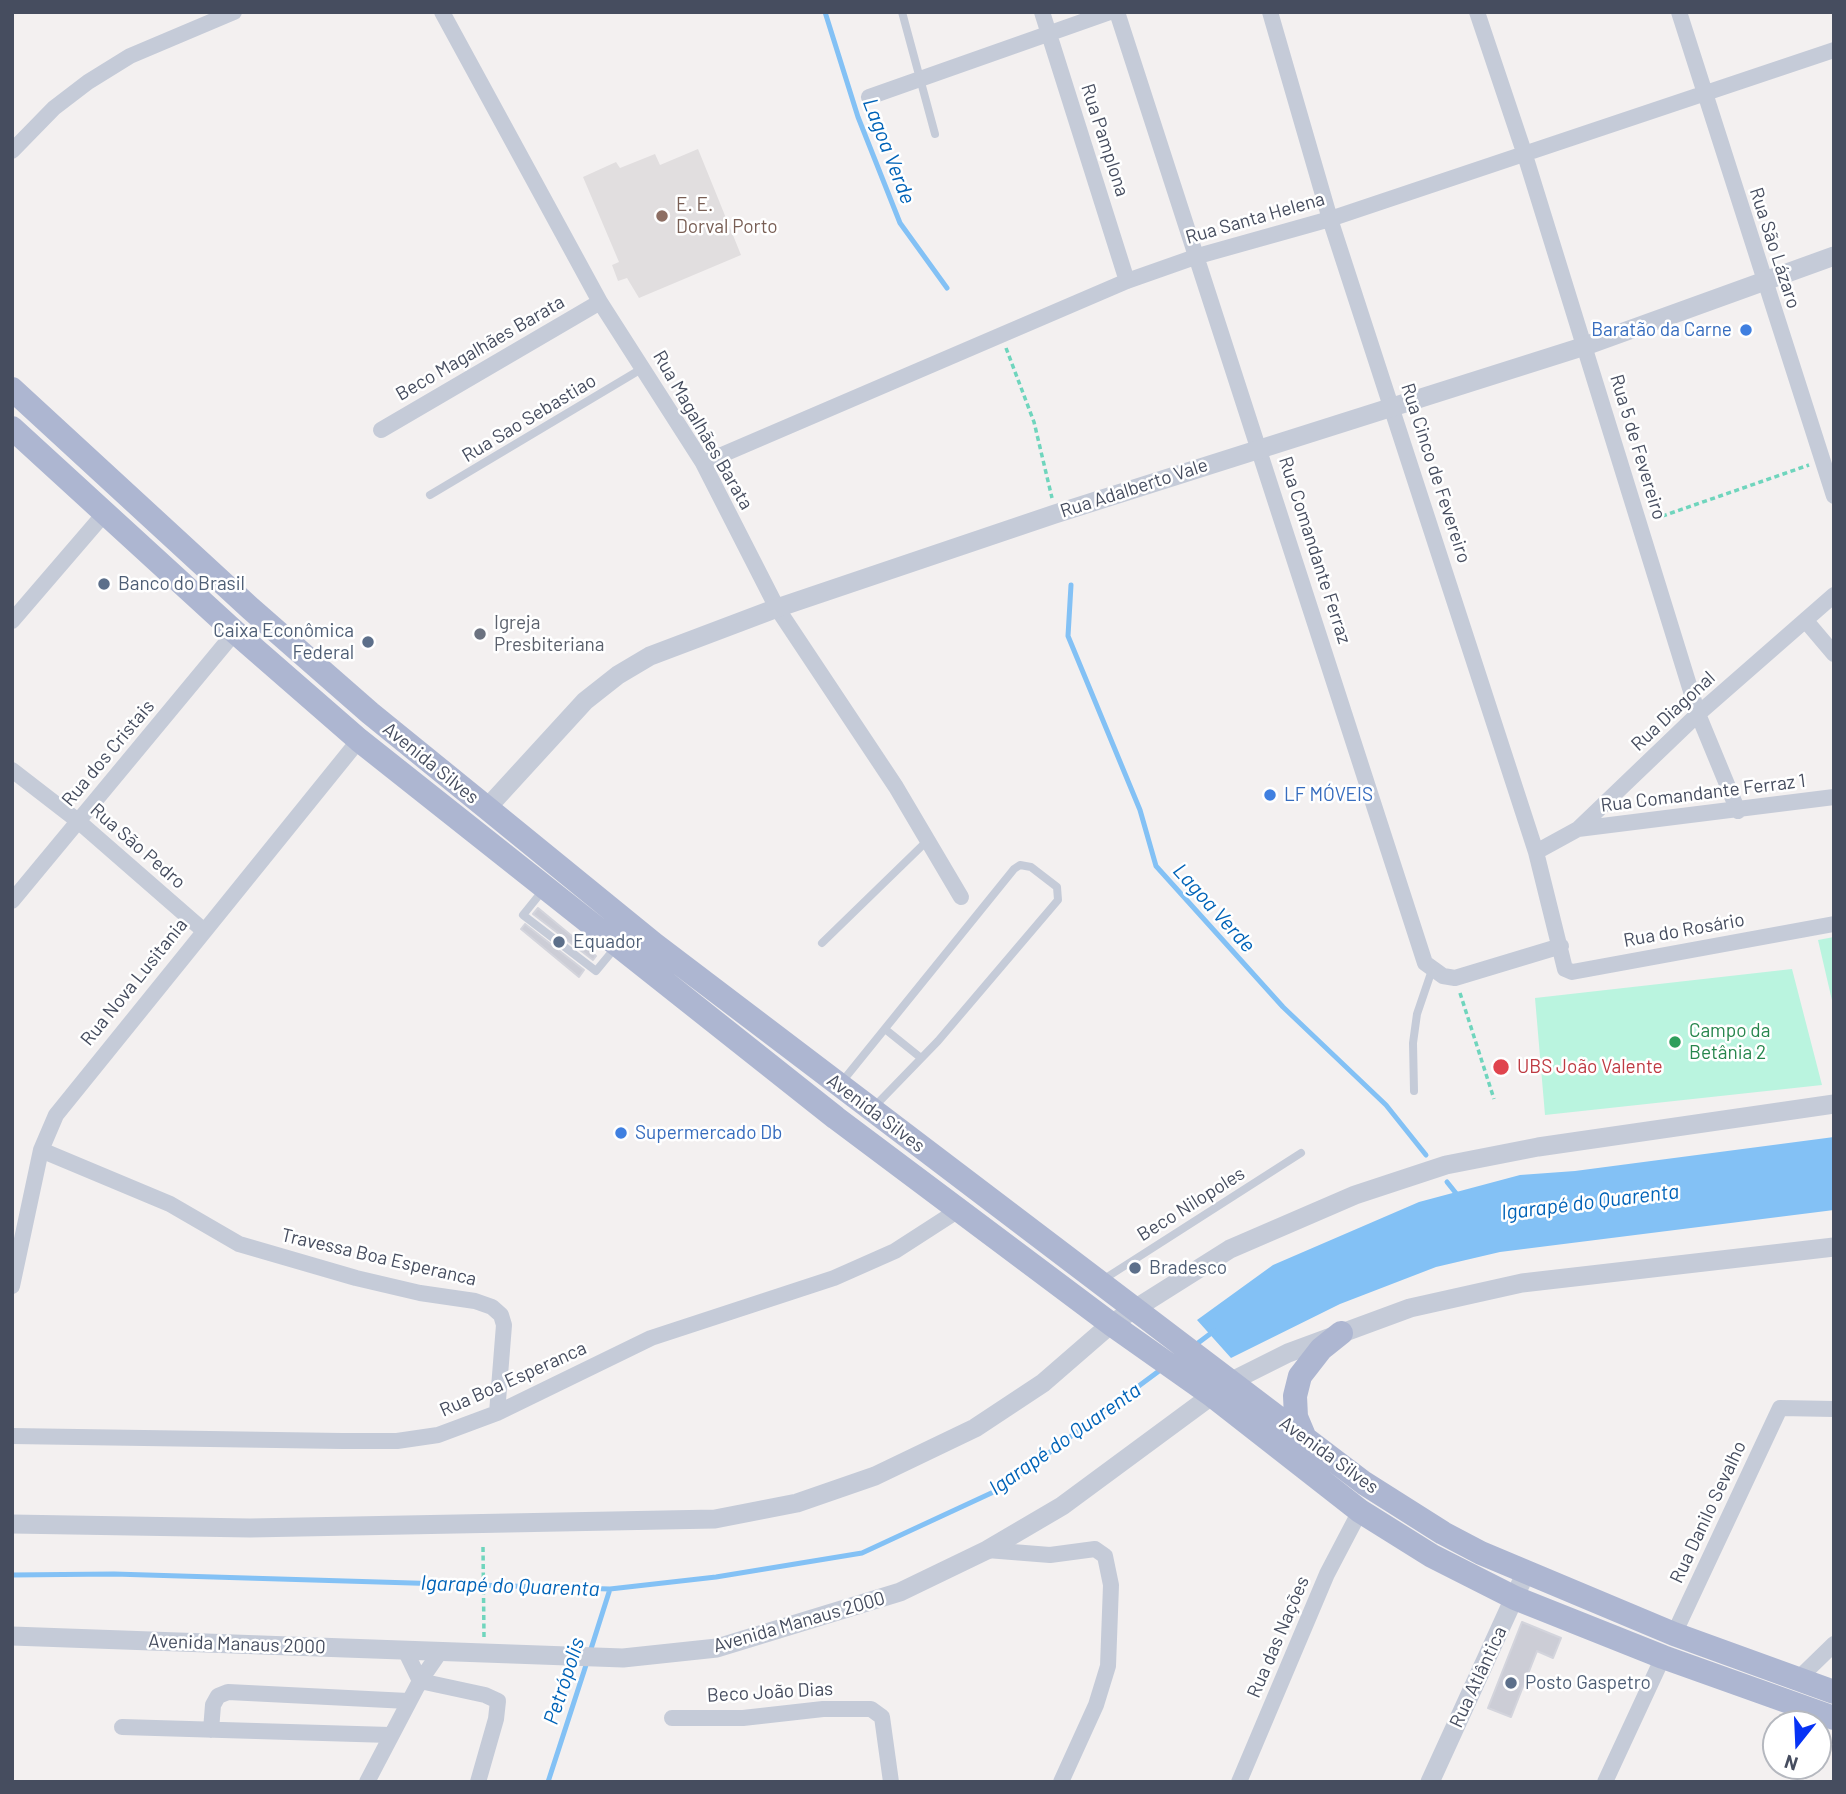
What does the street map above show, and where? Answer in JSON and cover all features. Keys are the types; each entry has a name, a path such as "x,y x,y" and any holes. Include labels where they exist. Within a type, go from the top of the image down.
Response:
{"main road":[{"name":"Avenida Silves","path":"12,389 250,608 370,713 654,944 1134,1310 1157,1342"},
{"name":"Avenida Silves","path":"12,428 235,632 359,740 957,1211 1111,1324 1157,1342 1216,1385 1360,1511 1432,1556 1515,1598 1663,1657 1834,1718"},
{"path":"1304,1436 1296,1417 1295,1396 1300,1376 1321,1349 1341,1333"},
{"name":"Avenida Silves","path":"1216,1385 1304,1436 1364,1483 1443,1533 1526,1572 1674,1634 1834,1692"}],"street":[{"path":"12,151 54,108 88,82 130,56 234,12"},
{"name":"Rua Magalhães Barata","path":"442,12 600,302 703,463 777,608 928,840 961,897"},
{"name":"Rua Pamplona","path":"1042,12 1127,281"},
{"path":"869,97 1048,31 1110,12"},
{"name":"Rua Comandante Ferraz","path":"1117,12 1425,963 1432,971"},
{"name":"Rua Cinco de Fevereiro","path":"1270,12 1330,219 1536,852 1561,946"},
{"name":"Rua 5 de Fevereiro","path":"1477,12 1585,345 1698,714 1738,811"},
{"name":"Rua São Lázaro","path":"1679,12 1834,496"},
{"name":"Rua Santa Helena","path":"703,463 1127,281 1198,256 1330,219 1834,50"},
{"name":"Rua Adalberto Vale","path":"487,808 585,701 618,675 650,656 777,608 1055,514 1585,345 1834,256"},
{"name":"Beco Magalhães Barata","path":"381,430 600,302"},
{"path":"12,621 104,514"},
{"name":"Rua Diagonal","path":"1536,852 1578,829 1698,714 1834,594"},
{"path":"1806,621 1834,654"},
{"name":"Rua dos Cristais","path":"12,901 235,632"},
{"name":"Rua Nova Lusitania","path":"12,1286 41,1150 56,1115 359,740"},
{"name":"Rua São Pedro","path":"12,770 78,821 203,930"},
{"name":"Rua Comandante Ferraz 1","path":"1578,829 1834,797"},
{"name":"Rua do Rosário","path":"1561,946 1565,969 1573,972 1834,924"},
{"path":"1432,971 1455,978 1561,946"},
{"path":"12,1524 250,1528 715,1519 797,1503 862,1481 975,1428 1043,1383 1111,1324 1230,1249 1355,1195 1446,1165 1577,1141 1834,1104"},
{"name":"Travessa Boa Esperanca","path":"41,1150 170,1204 239,1244 343,1275 420,1293 475,1301 492,1307 501,1315 504,1325 497,1413"},
{"name":"Rua Boa Esperanca","path":"12,1436 397,1441 438,1435 497,1413 651,1338 834,1278 895,1251 957,1211"},
{"name":"Avenida Manaus 2000","path":"12,1636 623,1658 716,1648 900,1592 987,1550 1062,1506 1216,1385 1288,1353 1410,1308 1522,1283 1834,1247"},
{"name":"Rua Danilo Sevalho","path":"1674,1634 1780,1408 1834,1409"},
{"name":"Rua das Nações","path":"1239,1782 1327,1574 1360,1511"},
{"path":"987,1550 1051,1555 1095,1549 1104,1556 1111,1585 1108,1666 1096,1705 1061,1782"},
{"name":"Rua Atlântica","path":"1430,1782 1526,1572"},
{"path":"1798,1679 1834,1644"},
{"path":"405,1650 420,1681"},
{"path":"367,1782 408,1701 440,1651"},
{"path":"1605,1782 1663,1657"},
{"path":"420,1681 485,1695 498,1701 496,1719 478,1782"},
{"path":"211,1730 213,1705 218,1696 228,1692 408,1701"},
{"name":"Beco João Dias","path":"672,1718 743,1718 823,1709 871,1709 881,1717 891,1782"},
{"path":"122,1727 390,1735"}],"lane":[{"path":"902,12 935,134"},
{"name":"Rua Sao Sebastiao","path":"430,495 643,368"},
{"path":"822,943 928,840"},
{"path":"840,1085 1014,869 1020,865 1031,867 1057,887 1058,900 921,1058 872,1109"},
{"path":"546,887 523,915 596,971 618,944"},
{"path":"1414,1091 1413,1043 1417,1014 1432,971"},
{"path":"885,1029 921,1058"},
{"name":"Beco Nilopoles","path":"1098,1282 1301,1153"}],"path":[{"path":"1001,336 1034,422 1055,514"},
{"path":"1639,524 1824,460"},
{"path":"1455,978 1494,1099"},
{"path":"484,1547 484,1642"}],"shaded area":[{"name":"E. E. Dorval Porto","path":"698,149 741,255 639,298 627,278 618,281 612,265 619,262 583,177 616,162 620,168 655,154 660,165"}],"green space":[{"path":"1834,937 1834,1009 1818,940"},
{"name":"Campo da Betânia 2","path":"1792,969 1822,1085 1545,1115 1535,998"}],"water":[{"path":"1834,1137 1834,1210 1500,1252 1436,1267 1340,1304 1231,1358 1197,1320 1273,1265 1419,1202 1520,1175 1575,1171"}],"building":[{"path":"538,908 596,956 593,960 533,914"},
{"path":"525,924 584,970 579,977 521,929"},
{"name":"Posto Gaspetro","path":"1522,1622 1561,1638 1553,1658 1537,1651 1511,1717 1488,1708"}],"waterway":[{"name":"Lagoa Verde","path":"825,12 858,117 900,223 947,288"},
{"name":"Lagoa Verde","path":"1071,585 1068,636 1140,810 1156,866 1283,1007 1386,1105 1426,1155"},
{"name":"Lagoa Verde","path":"1447,1182 1459,1197"},
{"name":"Igarapé do Quarenta","path":"1194,1346 1214,1331"},
{"name":"Igarapé do Quarenta","path":"12,1575 114,1574 610,1589 716,1577 862,1553 1000,1489 1163,1368"},
{"name":"Petrópolis","path":"590,1652 610,1589"},
{"name":"Petrópolis","path":"548,1782 587,1662"}],"place":[{"name":"E. E. Dorval Porto","path":"662,216"},
{"name":"Baratão da Carne","path":"1746,330"},
{"name":"Banco do Brasil","path":"104,584"},
{"name":"Igreja Presbiteriana","path":"480,634"},
{"name":"Caixa Econômica Federal","path":"368,642"},
{"name":"LF MÓVEIS","path":"1270,795"},
{"name":"Equador","path":"559,942"},
{"name":"Campo da Betânia 2","path":"1675,1042"},
{"name":"UBS João Valente","path":"1501,1067"},
{"name":"Supermercado Db","path":"621,1133"},
{"name":"Bradesco","path":"1135,1268"},
{"name":"Posto Gaspetro","path":"1511,1683"}]}
